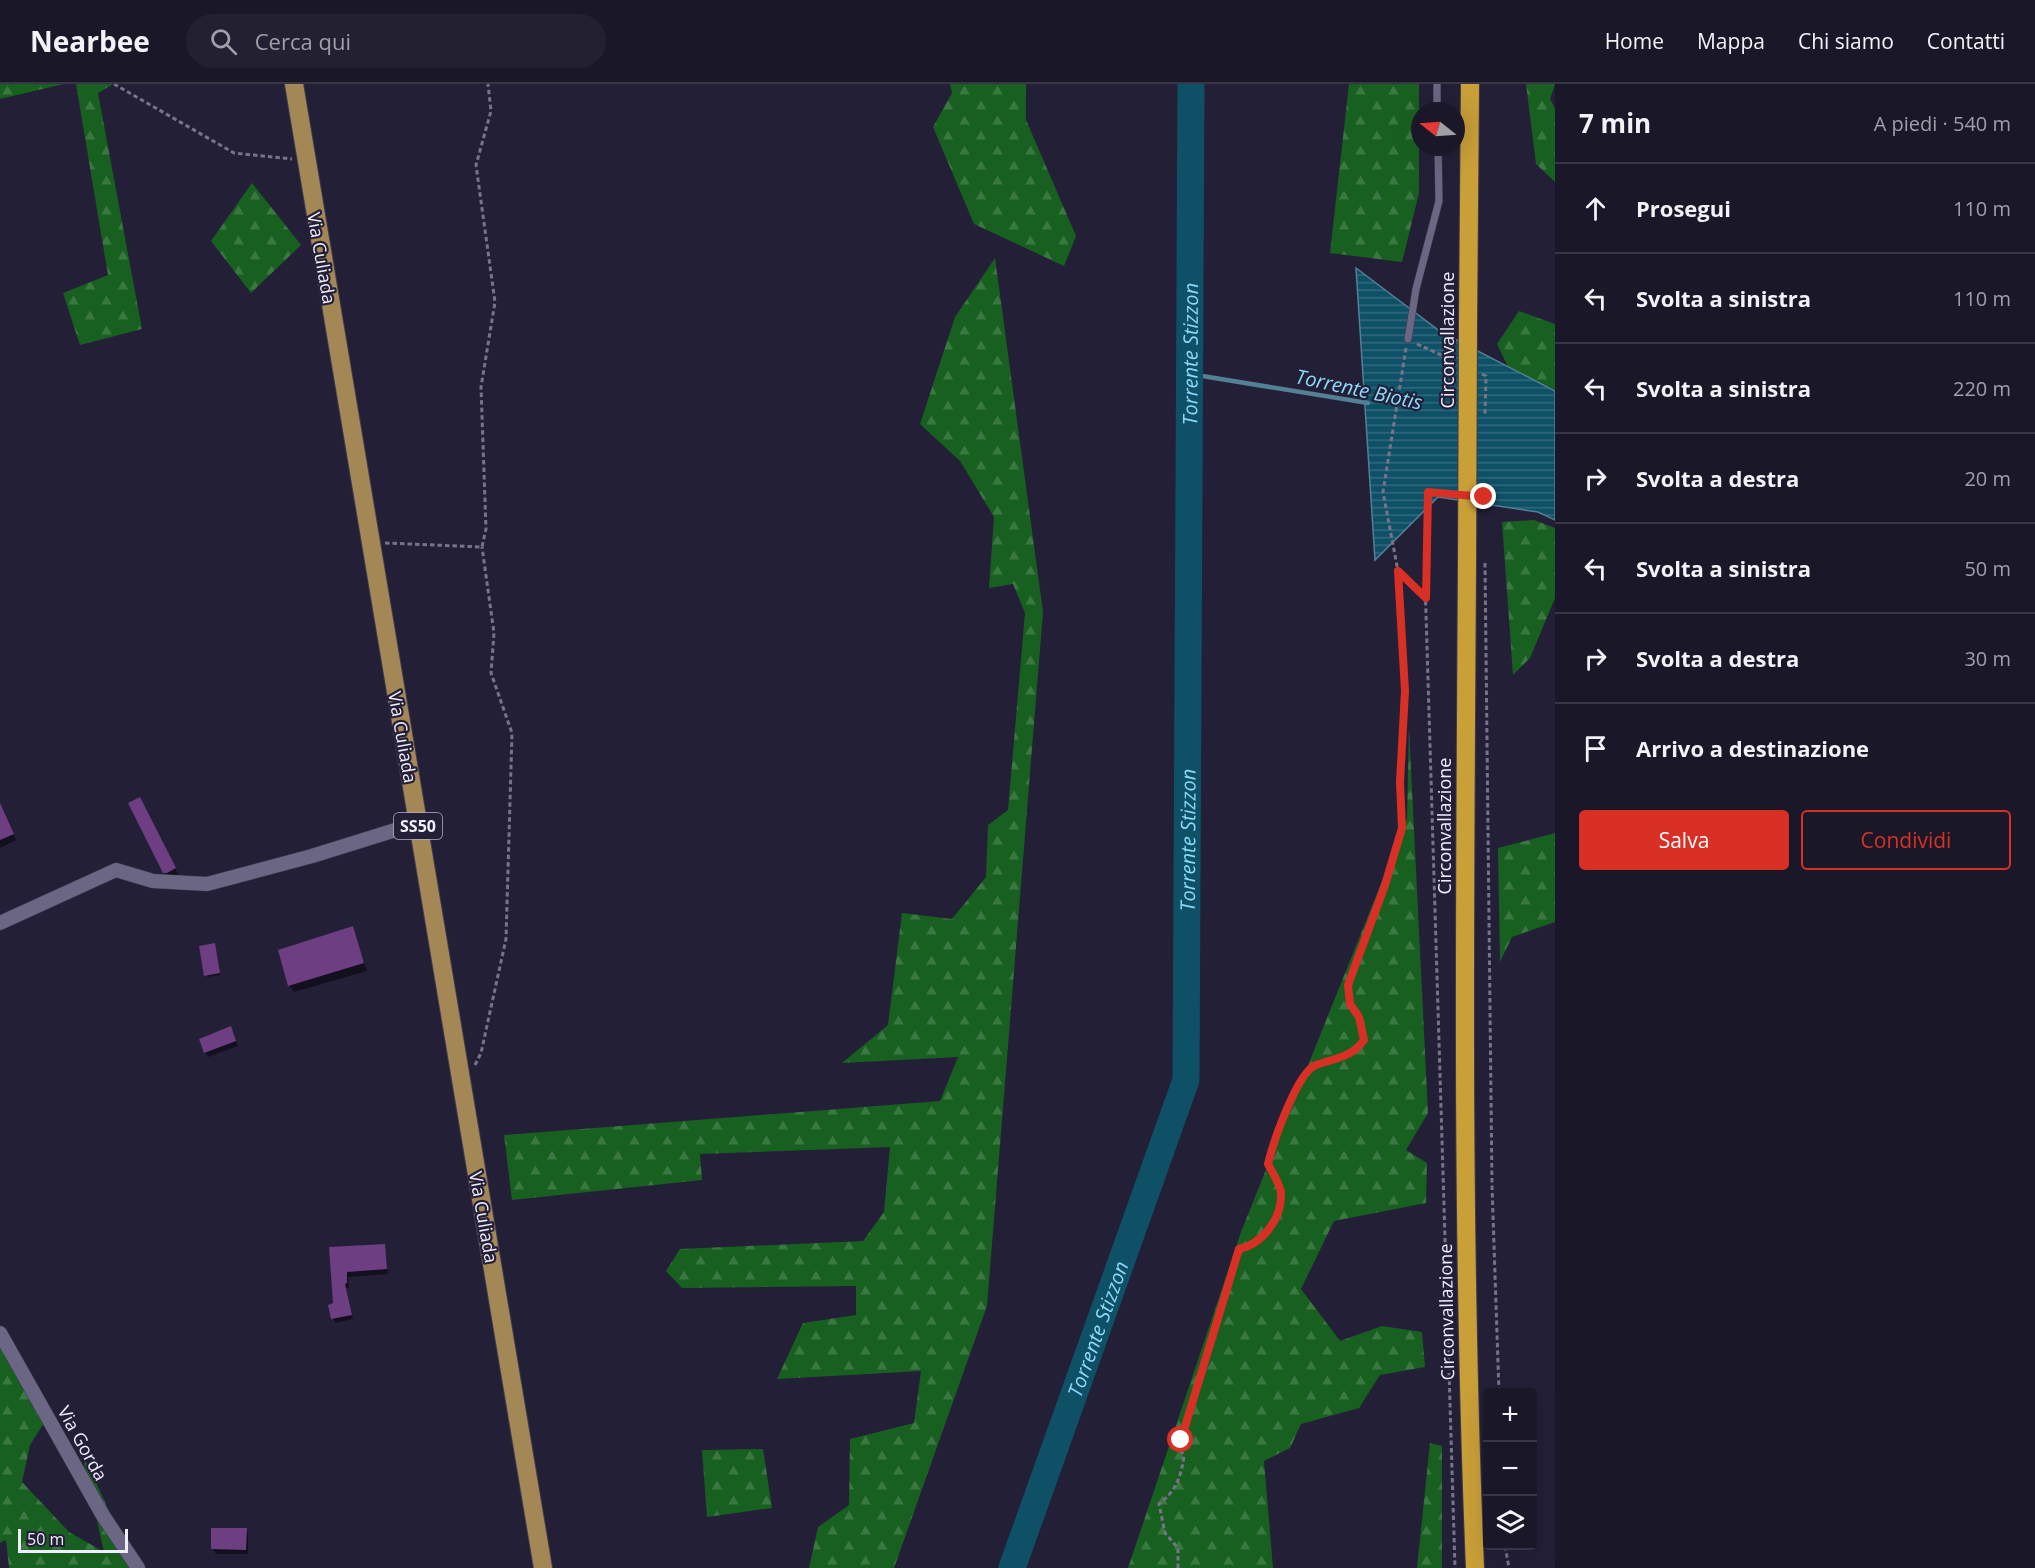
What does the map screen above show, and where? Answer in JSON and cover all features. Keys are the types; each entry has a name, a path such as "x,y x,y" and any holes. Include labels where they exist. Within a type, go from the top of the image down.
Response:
{"highway":[{"name":"Circonvallazione","path":"1470,84 1468,324 1476,562 1464,1012 1468,1410 1475,1568"}],"main road":[{"name":"Via Culiada","path":"294,84 543,1568"}],"street":[{"path":"0,923 116,870 153,881 207,884 312,856 417,823"},
{"name":"Via Gorda","path":"0,1333 102,1514 138,1568"}],"lane":[{"path":"1437,84 1437,102"},
{"path":"1408,339 1416,289 1439,201 1438,156"}],"path":[{"path":"114,84 234,153 305,160"},
{"path":"462,1090 481,1053 506,939 512,733 492,673 494,633 482,547 486,529 481,387 495,302 476,165 491,111 488,84"},
{"path":"1178,1568 1178,1548 1165,1533 1159,1504 1170,1496 1181,1474 1184,1456 1180,1449 1181,1440 1239,1249 1250,1247 1273,1227 1281,1194 1268,1164 1271,1153 1303,1078 1314,1065 1337,1059 1357,1050 1364,1040 1359,1017 1350,1004 1348,985 1385,885 1402,828 1400,782 1405,691 1398,571 1383,492 1408,339 1457,362"},
{"path":"1476,371 1486,376 1485,426"},
{"path":"1455,1568 1426,598 1428,492 1462,495"},
{"path":"382,543 482,547"},
{"path":"1476,562 1499,1388"},
{"path":"1398,571 1426,598"},
{"path":"1506,1550 1509,1568"}],"green space":[{"path":"0,84 64,84 0,99"},
{"path":"76,84 113,84 98,93 142,329 80,345 63,293 108,275"},
{"path":"950,84 1026,84 1026,120 1076,236 1064,266 974,224 933,127 952,93"},
{"path":"1349,84 1419,84 1419,102 1411,102 1411,156 1419,156 1419,193 1402,262 1330,253"},
{"path":"1526,84 1555,84 1550,99 1555,108 1555,182 1536,164"},
{"path":"252,183 301,245 251,293 211,241"},
{"path":"995,258 1043,612 987,1306 894,1568 809,1568 818,1527 849,1505 850,1439 914,1423 921,1371 777,1379 803,1323 856,1315 856,1286 682,1288 666,1271 680,1249 863,1241 884,1212 890,1147 700,1154 702,1180 512,1200 504,1135 940,1101 958,1057 842,1063 888,1025 902,913 952,919 986,877 988,825 1008,810 1025,613 1013,584 989,588 994,517 960,461 920,424 955,317"},
{"path":"1519,311 1555,324 1555,390 1508,367 1497,344"},
{"path":"1534,520 1555,528 1555,598 1530,658 1513,675 1502,522"},
{"path":"1409,728 1428,1113 1406,1150 1427,1163 1426,1203 1334,1221 1301,1289 1340,1341 1382,1326 1422,1332 1425,1367 1380,1375 1359,1408 1301,1424 1290,1448 1264,1461 1273,1568 1128,1568 1241,1232 1407,819"},
{"path":"1555,833 1555,922 1512,937 1500,962 1498,848"},
{"path":"0,1342 44,1423 30,1445 22,1482 69,1532 104,1552 82,1453 136,1568 9,1568 6,1540 0,1543"},
{"path":"1430,1443 1442,1446 1442,1568 1417,1568"},
{"path":"763,1449 772,1508 707,1517 702,1450"}],"water":[{"path":"1356,268 1441,332 1555,391 1555,520 1538,512 1438,497 1375,560"}],"building":[{"path":"140,797 176,868 167,873 163,873 128,803"},
{"path":"0,803 14,834 0,840"},
{"path":"353,926 364,963 288,986 278,950"},
{"path":"215,943 220,973 204,976 199,946"},
{"path":"231,1026 236,1041 204,1053 199,1039"},
{"path":"385,1244 387,1269 347,1272 347,1283 345,1284 352,1315 331,1319 328,1305 333,1303 329,1247"},
{"path":"211,1528 247,1528 246,1550 211,1549"}],"waterway":[{"name":"Torrente Stizzon","path":"1012,1568 1186,1080 1191,84"},
{"name":"Torrente Biotis","path":"1190,374 1368,403"}],"route":[{"path":"1181,1440 1239,1249 1250,1247 1273,1227 1281,1194 1268,1164 1292,1100 1303,1078 1314,1065 1346,1056 1357,1050 1364,1040 1359,1017 1350,1004 1348,985 1385,885 1402,828 1400,782 1405,691 1401,663 1398,571 1426,598 1428,492 1484,497"}]}
